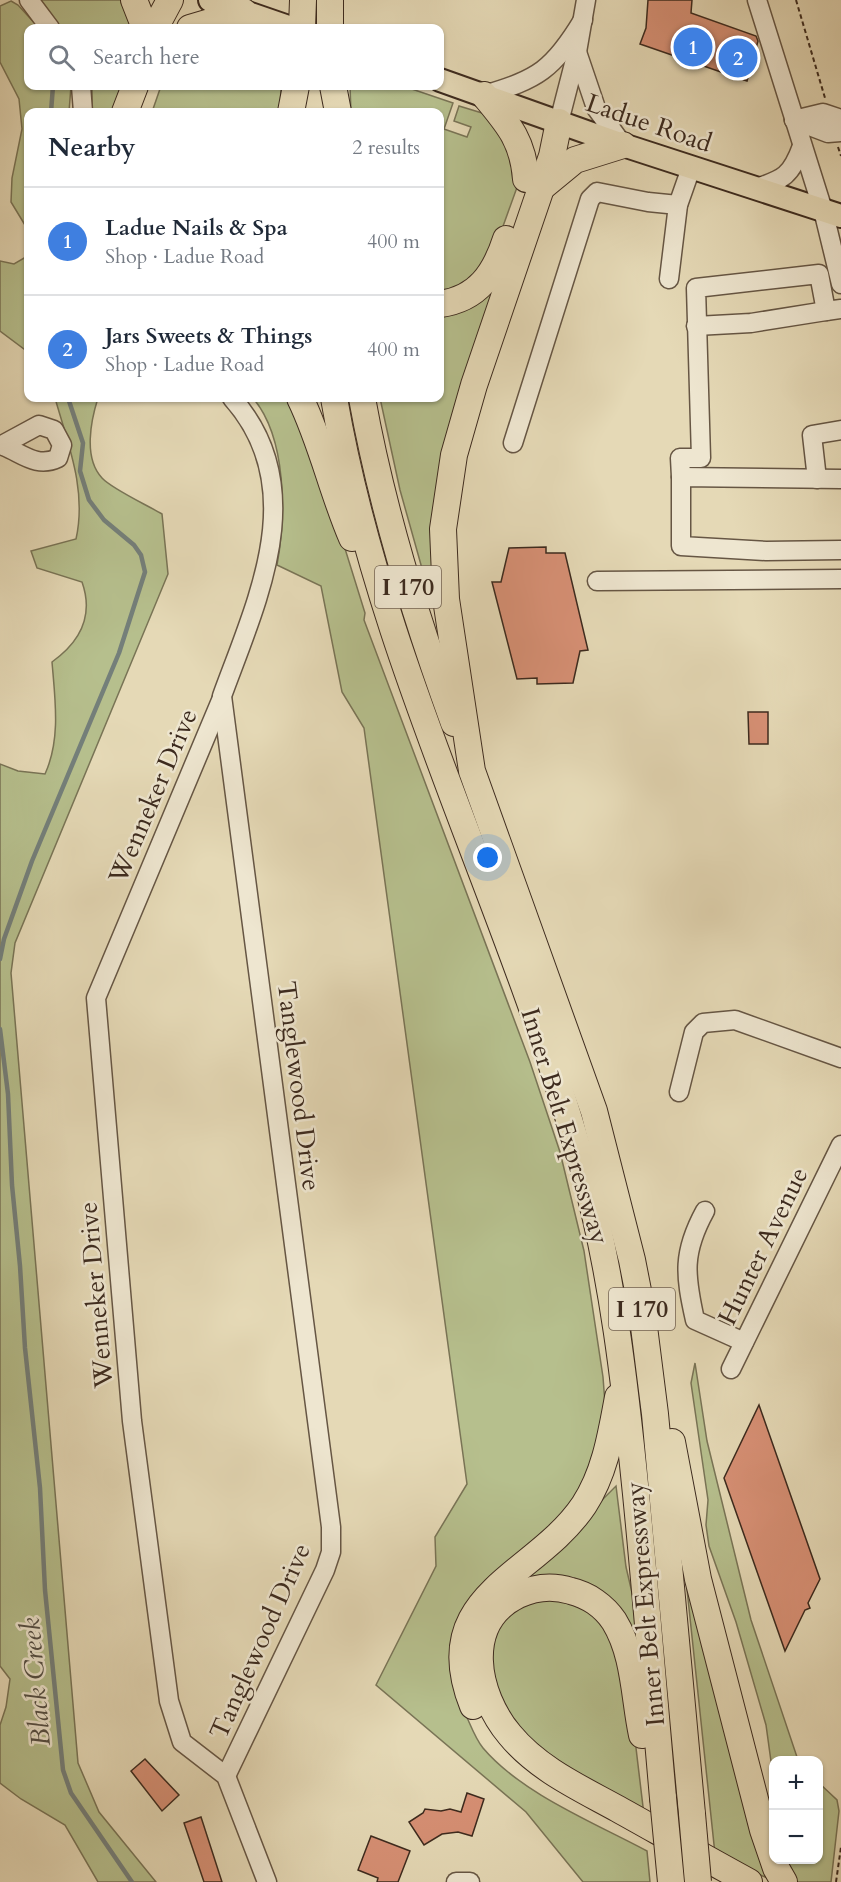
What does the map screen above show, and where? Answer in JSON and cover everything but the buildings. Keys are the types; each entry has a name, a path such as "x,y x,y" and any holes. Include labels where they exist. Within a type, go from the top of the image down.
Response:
{"highway":[{"path":"134,0 143,24"},
{"path":"157,24 170,0"},
{"path":"173,24 176,0"},
{"path":"204,24 244,12"},
{"path":"127,108 133,90"},
{"path":"145,108 151,90"},
{"path":"292,108 295,90"},
{"path":"302,90 303,108"},
{"path":"330,108 332,90"},
{"path":"333,90 337,108"},
{"path":"484,95 518,139 534,184"},
{"path":"472,771 446,599 443,529 447,494 464,415 534,184 537,152 558,122"},
{"path":"444,303 459,300 485,283 494,270 534,184 575,160 623,145"},
{"path":"302,402 319,445 334,495 395,636"},
{"name":"Inner Belt Expressway","path":"335,402 358,513 395,636 570,1122 608,1272 623,1374 670,1882"},
{"name":"I 170","path":"363,402 378,475 404,575 472,771"},
{"name":"Inner Belt Expressway","path":"472,771 594,1111 621,1209 642,1311 661,1466 698,1882"},
{"path":"642,1311 684,1496 698,1579 763,1830 776,1868 784,1882"},
{"path":"623,1374 607,1451 594,1489 566,1526 493,1590 479,1607 468,1625 462,1645 461,1669 466,1688 482,1724 514,1763 556,1791 724,1882"},
{"path":"663,1798 646,1754 627,1654 610,1616 591,1599 559,1587 527,1591 511,1599 495,1612 486,1626 480,1644 479,1664 487,1697 509,1734 525,1751 563,1778 748,1882"}],"main road":[{"path":"210,0 244,12 300,16"},
{"name":"Ladue Road","path":"444,81 623,145 832,213"}],"street":[{"path":"29,0 47,24"},
{"path":"558,122 577,52 586,0"},
{"path":"757,0 802,146 832,213 841,284"},
{"path":"484,95 521,85 545,70 583,21"},
{"path":"577,52 596,108 623,145"},
{"path":"81,90 83,108"},
{"path":"794,120 823,113 834,113"},
{"path":"794,120 828,133 841,132"},
{"path":"754,189 779,181 789,172 802,146"},
{"path":"669,279 678,205 691,168"},
{"path":"513,443 590,199 597,192 678,205"},
{"path":"696,326 751,323 833,310 819,274 696,288 696,326 701,458 680,458 681,546 766,551 841,550"},
{"name":"Tanglewood Drive","path":"226,1776 326,1570 331,1544 222,696 265,576 274,532 272,497 262,445 246,413 236,402"},
{"path":"817,479 812,435 841,430"},
{"path":"681,477 841,479"},
{"path":"597,581 841,579"},
{"name":"Wenneker Drive","path":"222,696 96,998 132,1421 169,1701 182,1742 226,1776"},
{"path":"679,1092 694,1032 703,1023 735,1020 841,1058"},
{"name":"Hunter Avenue","path":"732,1369 841,1145"},
{"path":"705,1211 694,1230 686,1276 695,1320 744,1342"},
{"path":"226,1776 267,1882"},
{"path":"456,1882 470,1882"}],"path":[{"path":"796,0 834,113"},
{"path":"836,1882 841,1847"}],"green space":[{"path":"39,0 124,0 137,24 57,24"},
{"path":"11,1 18,5 35,24 24,24 24,90 71,90 69,108 24,108 24,223 11,202 12,178 22,129 19,99 0,62 0,6"},
{"path":"92,90 125,90 118,108 92,108"},
{"path":"160,90 281,90 280,108 153,108"},
{"path":"350,90 415,90 453,103 444,129 444,108 351,108"},
{"path":"459,106 482,113 499,124 520,179 488,268 444,295 444,129 467,137 471,127 454,121"},
{"path":"24,258 24,349 0,331 0,261 14,264"},
{"path":"497,281 485,336 441,602 432,604 400,490 381,402 444,402 444,310"},
{"path":"56,402 97,402 90,439 92,460 96,470 113,487 162,514 168,574 15,943 11,973 78,1763 99,1812 156,1882 98,1882 65,1825 21,1799 0,1783 0,1725 6,1707 10,1679 0,1666 0,764 18,771 45,774 55,733 52,662 77,637 85,617 85,594 82,582 37,568 31,551 76,539 79,521 78,485"},
{"path":"256,402 294,402 310,436 365,613 364,620 530,1062 560,1152 584,1251 603,1377 606,1417 593,1472 556,1522 495,1575 462,1707 483,1748 518,1780 560,1806 647,1851 650,1882 583,1882 526,1812 376,1685 436,1566 435,1537 467,1484 364,728 342,692 321,586 277,565 282,524 281,478 278,455 264,415"},
{"path":"695,1363 707,1441 751,1620 797,1756 770,1756 766,1725 736,1622 709,1546 706,1525 708,1500 691,1383"},
{"path":"616,1486 626,1567 637,1614 638,1639 632,1639 613,1604 512,1590"},
{"path":"684,1561 767,1878 715,1854"},
{"path":"558,1596 605,1620 628,1681 644,1815 526,1740 492,1684 492,1636 511,1608"},
{"path":"823,1787 837,1800 839,1811 831,1882 794,1882 786,1864 823,1864"}],"waterway":[{"path":"51,108 53,90"},
{"path":"0,959 4,939 32,861 119,653 145,572 141,555 134,545 104,520 89,500 80,471 83,443 69,402"},
{"name":"Black Creek","path":"0,1029 8,1094 12,1185 25,1348 40,1488 45,1590 63,1770 71,1793 132,1882"}],"place":[{"name":"Ladue Nails & Spa","path":"693,47"},
{"name":"Jars Sweets & Things","path":"738,58"}]}
